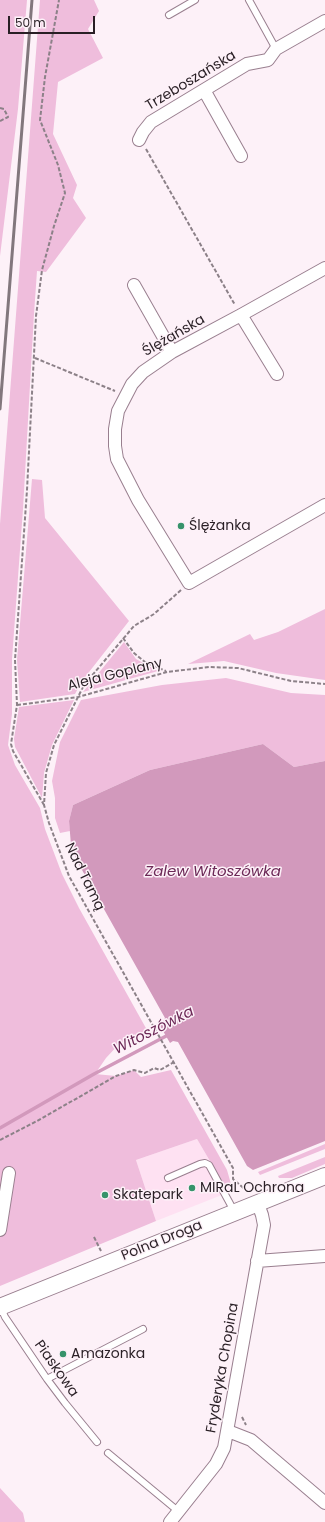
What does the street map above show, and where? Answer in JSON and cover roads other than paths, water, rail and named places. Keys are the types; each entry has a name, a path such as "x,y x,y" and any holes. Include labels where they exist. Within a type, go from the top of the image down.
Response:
{"street":[{"name":"Trzeboszańska","path":"139,140 151,122 247,64 268,60 276,49 325,21"},
{"path":"204,90 241,156"},
{"name":"Ślężańska","path":"325,268 172,352 143,372 132,384 118,411 114,446 117,459 138,500 189,583 325,505"},
{"path":"134,285 172,352"},
{"path":"241,315 277,374"},
{"path":"0,1230 9,1173"},
{"name":"Polna Droga","path":"0,1306 235,1212 253,1198 325,1176"},
{"name":"Fryderyka Chopina","path":"170,1522 216,1464 224,1448 264,1225 262,1215 253,1198"},
{"path":"257,1261 325,1256"},
{"path":"228,1430 251,1440 325,1503"}],"lane":[{"path":"169,15 195,0"},
{"path":"249,0 276,49"},
{"path":"168,1178 200,1164 205,1163 209,1165 235,1212"},
{"name":"Piaskowa","path":"0,1306 5,1317 47,1379 97,1442"},
{"path":"47,1379 143,1329"},
{"path":"108,1452 178,1511"}],"water":[{"name":"Zalew Witoszówka","path":"263,744 294,767 325,761 325,1141 253,1170 247,1166 178,1042 173,1041 170,1043 159,1024 163,1022 165,1018 77,861 71,845 69,821 73,805 150,770"}],"waterway":[{"name":"Witoszówka","path":"0,1128 94,1074 170,1034"}],"railway":[{"path":"0,409 32,0"}],"place":[{"name":"Ślężanka","path":"181,526"},
{"name":"MIRaL Ochrona","path":"192,1188"},
{"name":"Skatepark","path":"105,1195"},
{"name":"Amazonka","path":"63,1354"}]}
